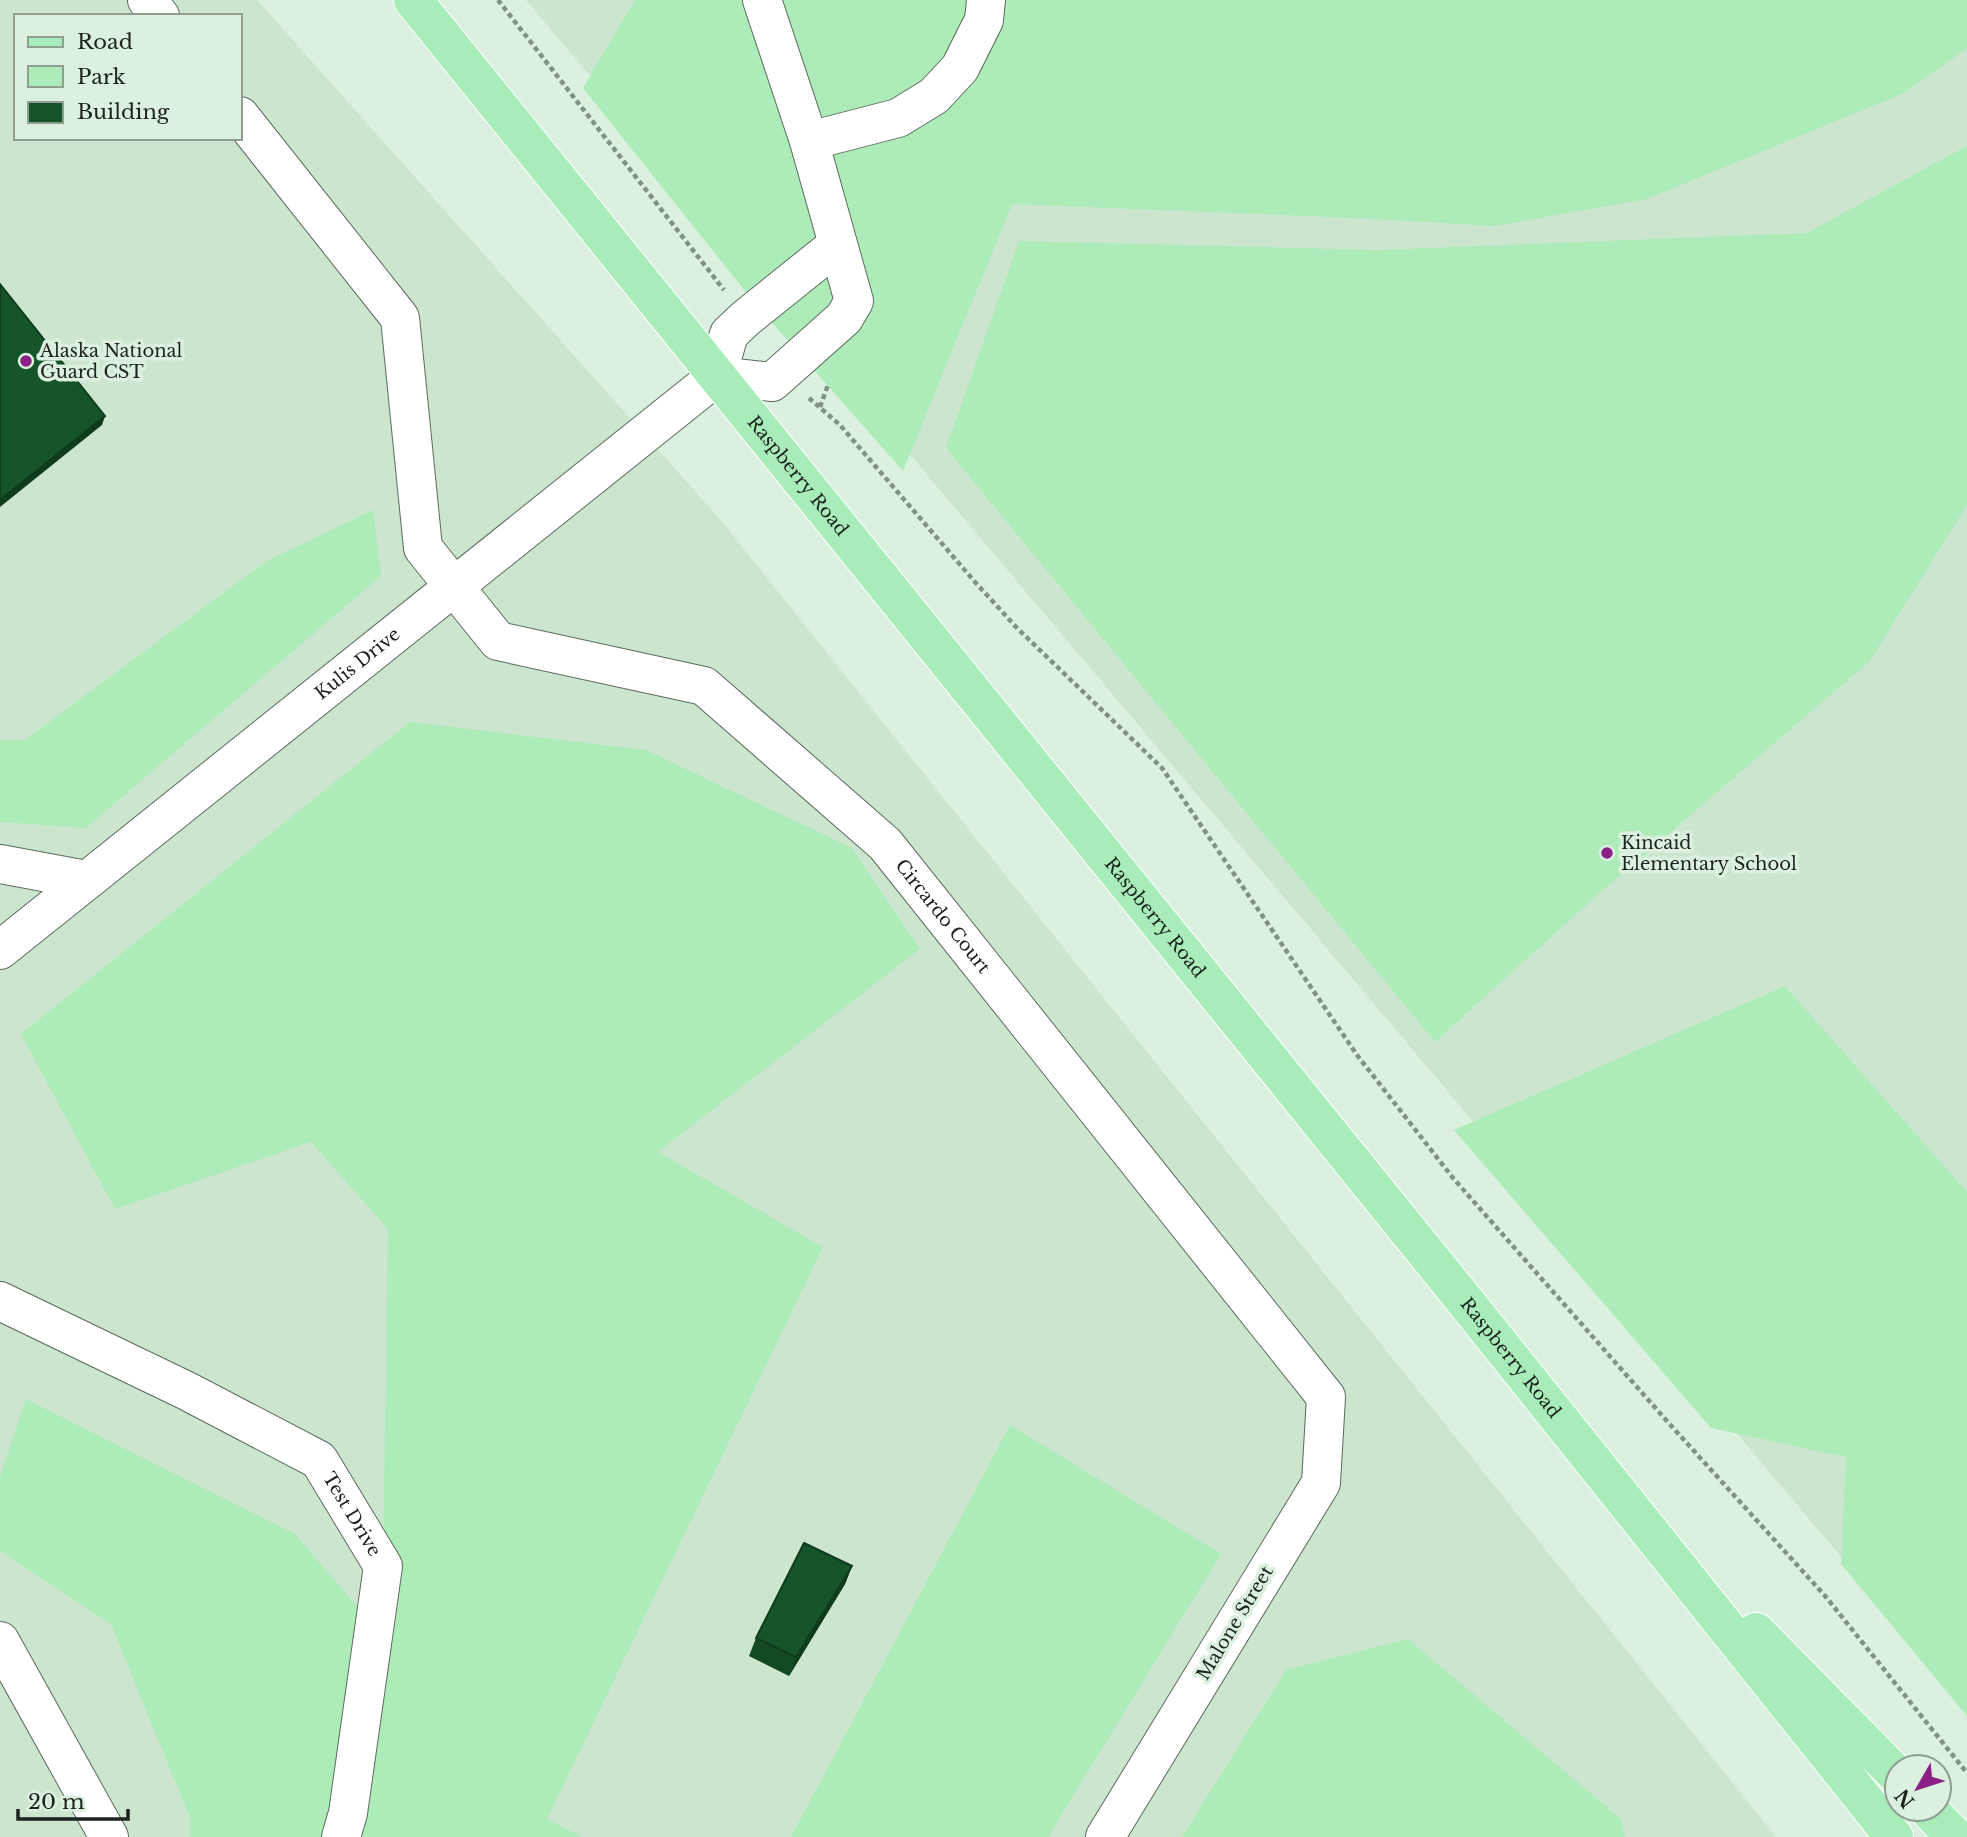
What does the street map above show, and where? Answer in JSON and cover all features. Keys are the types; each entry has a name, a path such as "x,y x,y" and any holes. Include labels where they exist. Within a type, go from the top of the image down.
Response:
{"main road":[{"name":"Raspberry Road","path":"413,0 1464,1300 1894,1837"},
{"path":"1606,1480 1883,1761"},
{"path":"1942,1823 1955,1837"}],"street":[{"path":"147,0 158,14"},
{"path":"808,141 898,118 934,96 960,68 984,20 986,0"},
{"path":"769,4 854,300 844,318 772,382 716,376 729,334 837,245"},
{"name":"Circardo Court","path":"242,119 400,318 423,548 498,641 704,686 885,844 1326,1397"},
{"name":"Kulis Drive","path":"0,950 716,376"},
{"path":"0,864 86,880"},
{"name":"Test Drive","path":"0,1301 187,1391 318,1460 383,1566 348,1813 341,1837"},
{"name":"Malone Street","path":"1105,1837 1321,1483 1326,1397"},
{"path":"0,1642 109,1837"}],"path":[{"path":"498,0 746,318"},
{"path":"786,370 806,396 840,425 1017,628 1162,768 1357,1055 1453,1178 1826,1597 1967,1773"},
{"path":"820,407 830,376"}],"shaded area":[{"path":"0,0 257,0 719,518 1776,1837 0,1837"},
{"name":"Kincaid Elementary School","path":"526,0 1967,0 1967,1706"}],"green space":[{"path":"635,0 1967,0 1967,48 1904,93 1647,199 1495,226 1012,204 903,471 753,301 583,88"},
{"path":"1967,146 1967,505 1869,662 1594,898 1435,1042 946,448 1019,241 1378,250 1807,233"},
{"path":"373,510 381,576 86,828 0,822 0,740 25,740 265,562"},
{"path":"410,722 646,750 852,848 920,949 658,1152 823,1247 547,1819 582,1837 190,1837 190,1818 111,1624 0,1551 0,1477 26,1399 295,1534 382,1635 388,1229 311,1142 115,1209 21,1034"},
{"path":"1785,986 1967,1192 1967,1716 1841,1564 1846,1457 1711,1428 1454,1130"},
{"path":"1010,1425 1221,1554 1048,1837 791,1837"},
{"path":"1408,1639 1621,1819 1625,1837 1182,1837 1286,1670"}],"building":[{"name":"Alaska National Guard CST","path":"0,284 105,416 0,500"},
{"path":"804,1543 852,1566 796,1657 756,1638"}],"place":[{"name":"Alaska National Guard CST","path":"26,361"},
{"name":"Kincaid Elementary School","path":"1607,853"}]}
